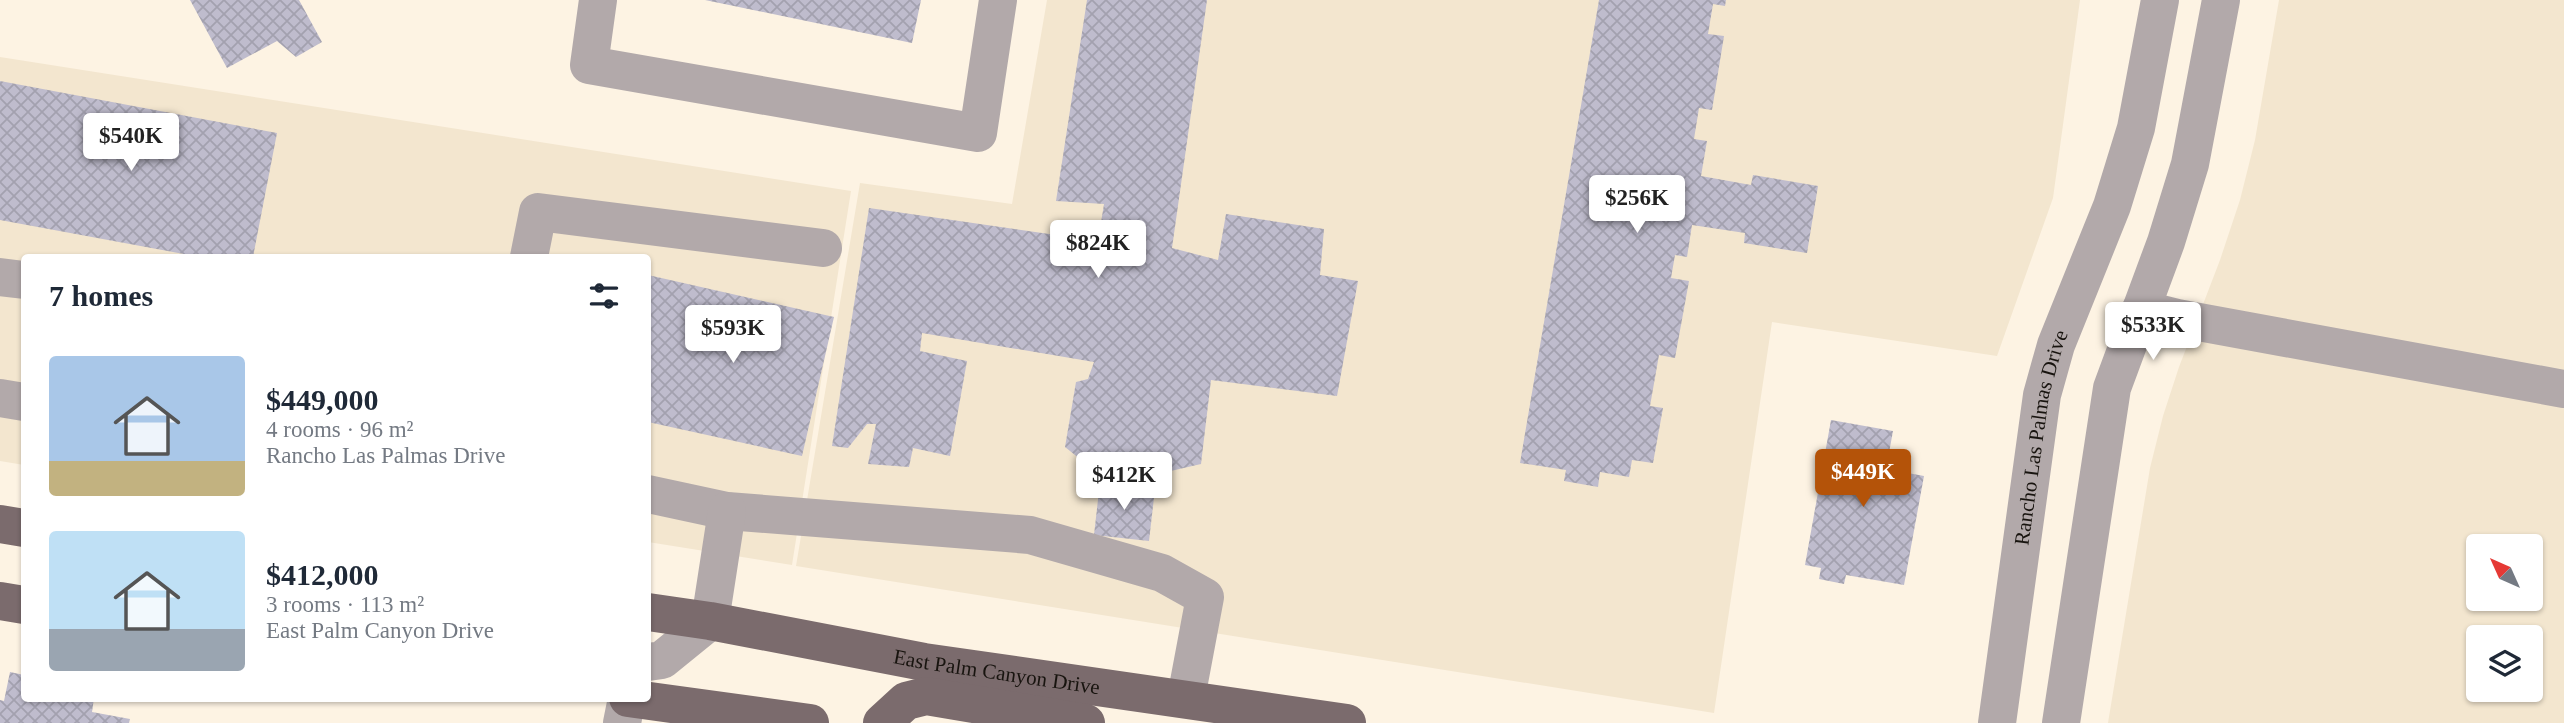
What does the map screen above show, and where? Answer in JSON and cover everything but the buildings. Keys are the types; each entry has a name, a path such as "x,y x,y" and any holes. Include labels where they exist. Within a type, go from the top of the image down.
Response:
{"main road":[{"path":"0,524 21,528"},
{"path":"0,601 21,604"},
{"name":"East Palm Canyon Drive","path":"651,612 710,621 924,662 1186,698 1284,719 1347,723"},
{"path":"882,723 906,701 926,696 1087,723"},
{"path":"651,701 810,723"}],"street":[{"path":"598,0 589,65 978,133 998,0"},
{"name":"Rancho Las Palmas Drive","path":"1997,723 2042,394 2056,345 2112,206 2136,128 2160,0"},
{"path":"2061,723 2112,388 2166,242 2190,164 2221,0"},
{"path":"530,254 538,212 823,248"},
{"path":"0,277 21,280"},
{"path":"2141,309 2177,318 2564,389"},
{"path":"0,398 21,402"},
{"path":"651,495 727,512 1030,535 1162,573 1205,597 1186,698"},
{"path":"651,662 662,660 710,621 727,512"},
{"path":"622,723 626,702"}],"shaded area":[{"path":"1047,0 2080,0 2053,198 1997,356 1772,322 1714,713 796,566 860,183 1012,204"},
{"path":"2279,0 2564,0 2564,723 2108,723 2150,468 2163,416 2240,200 2255,140"},
{"path":"0,57 851,191 792,565 651,542 651,254 21,254 21,464 0,461"}]}
